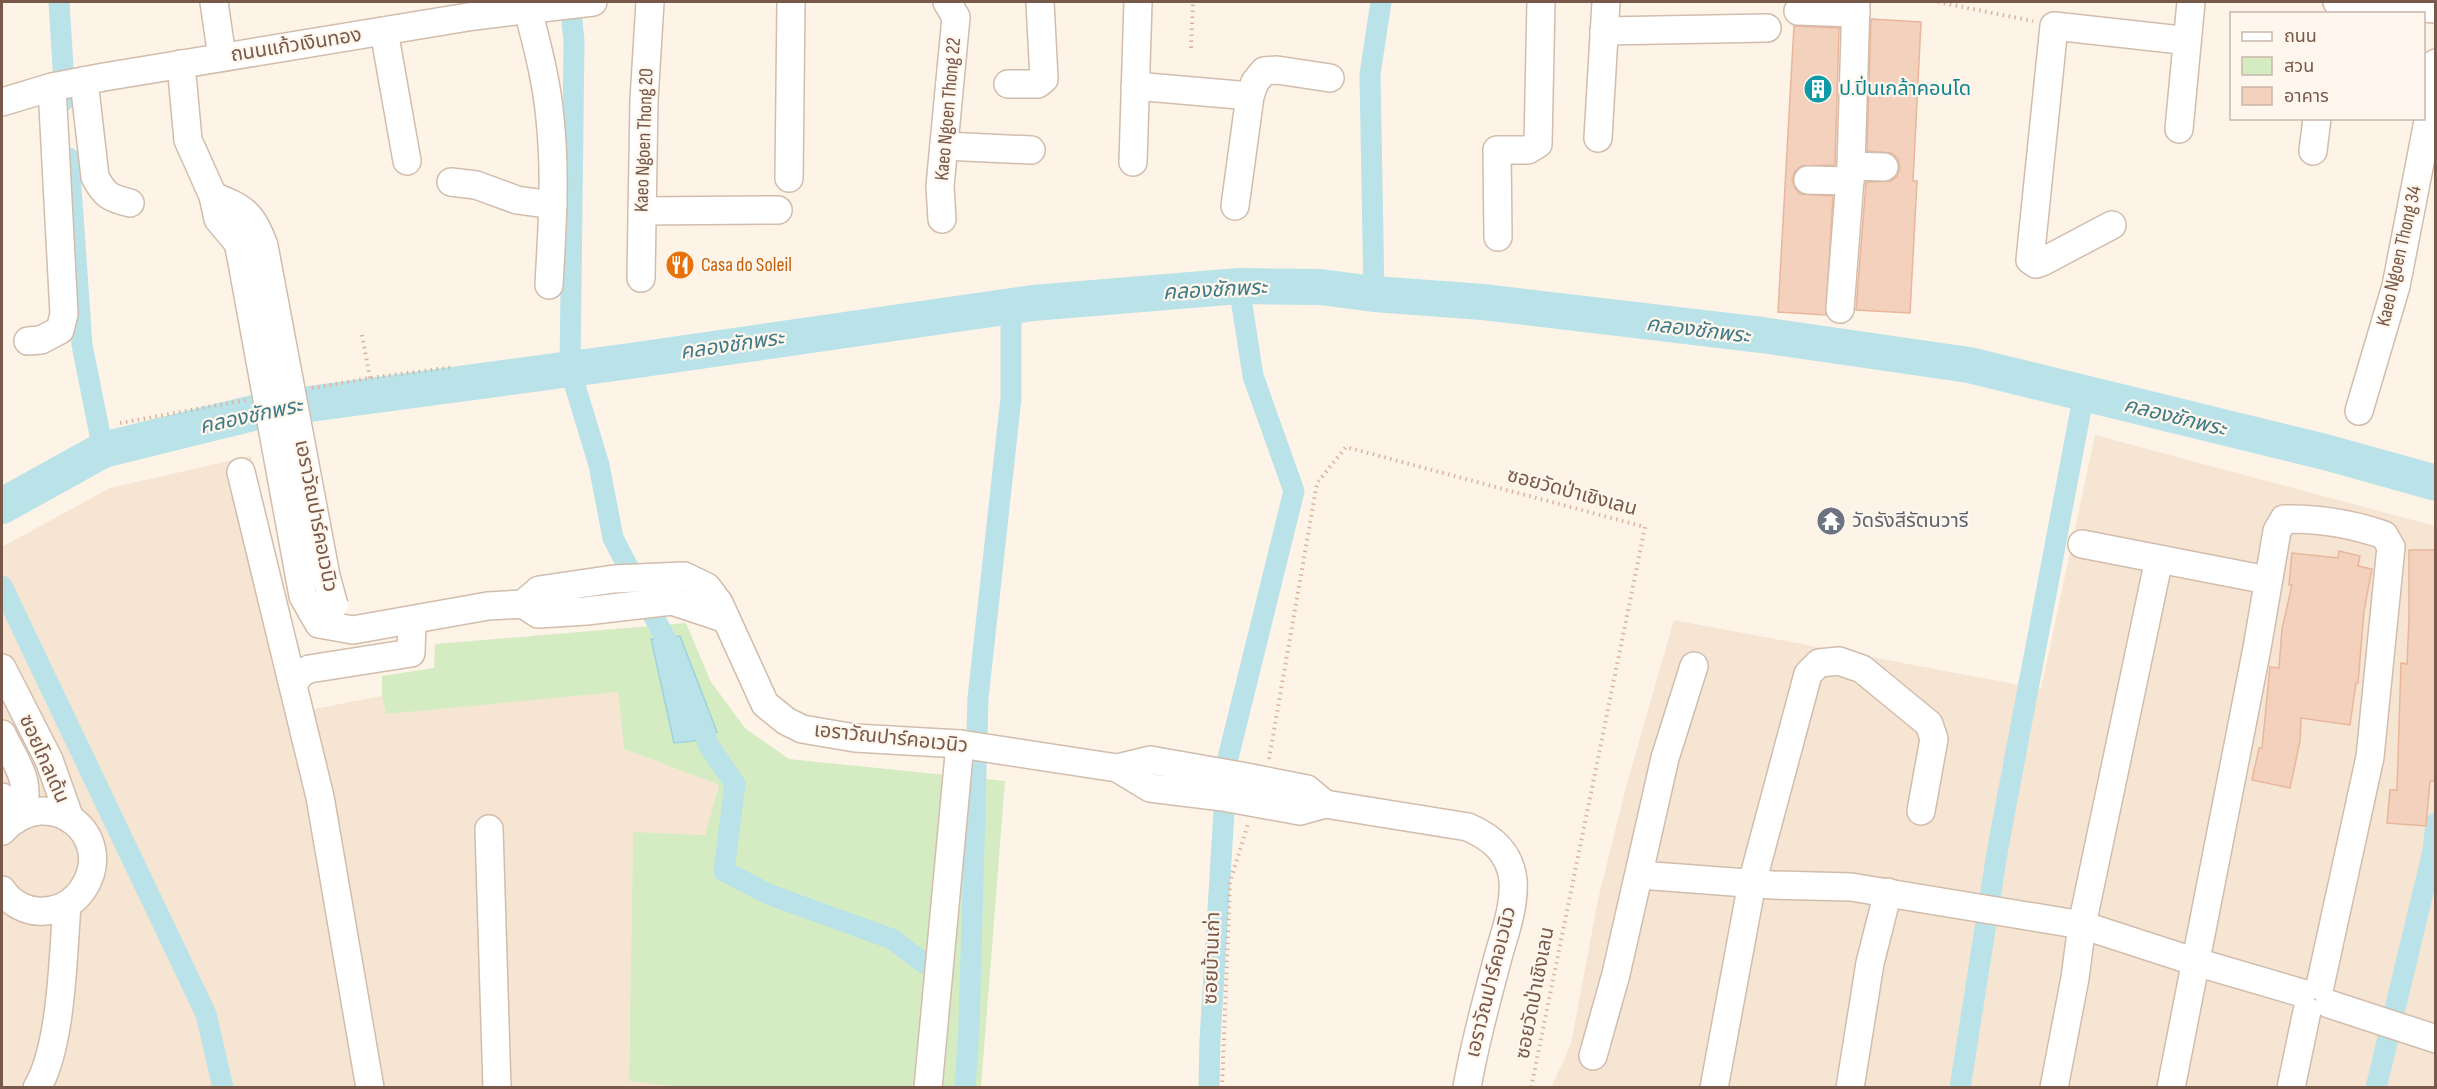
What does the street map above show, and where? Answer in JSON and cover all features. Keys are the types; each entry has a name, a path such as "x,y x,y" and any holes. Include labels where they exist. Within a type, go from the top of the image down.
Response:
{"street":[{"path":"214,2 222,57"},
{"name":"ถนนแก้วเงินทอง","path":"2,102 52,87 222,57 384,31 592,2"},
{"name":"Kaeo Ngoen Thong 20","path":"641,279 644,100 650,2"},
{"path":"789,178 791,2"},
{"name":"Kaeo Ngoen Thong 22","path":"942,219 940,186 956,17 947,2"},
{"path":"1008,84 1038,84 1044,79 1040,2"},
{"path":"1133,162 1138,2"},
{"path":"1498,237 1497,150 1528,150 1538,144 1541,2"},
{"path":"1598,138 1606,2"},
{"path":"2179,129 2191,2"},
{"path":"2336,2 2436,9"},
{"path":"1798,11 1856,7 1850,173 1840,309"},
{"path":"537,9 550,118 553,205 549,285"},
{"path":"2112,225 2042,262 2036,264 2030,260 2054,26 2181,40 2187,38"},
{"path":"1604,31 1767,28"},
{"path":"384,31 406,161"},
{"name":"Kaeo Ngoen Thong 34","path":"2359,411 2396,286 2433,111 2436,63"},
{"name":"เอราวัณปาร์คอเวนิว","path":"181,64 189,141 213,196 236,205 256,223 253,251 326,576 323,608 353,630 488,606 523,604 538,614 549,601 614,579 684,576 703,599 718,603 765,704 786,721 802,729 855,738 998,749 1117,768 1150,788 1223,797 1310,802 1468,827 1498,843 1508,861 1513,878 1512,903 1474,1047 1467,1088"},
{"path":"1235,206 1250,96 1255,82 1264,71 1278,70 1330,78"},
{"path":"84,81 95,177 111,198 130,203"},
{"path":"1135,86 1250,96"},
{"path":"28,341 41,340 60,330 64,314 52,87"},
{"path":"2313,151 2317,120"},
{"path":"944,146 1031,150"},
{"path":"1808,180 1884,167"},
{"path":"451,182 476,185 517,200 553,205"},
{"path":"642,211 778,210"},
{"path":"241,472 320,797 370,1088"},
{"path":"2171,1088 2257,648 2277,531 2284,519 2306,519 2364,528 2384,535 2391,547 2370,757 2315,999 2291,1088"},
{"path":"2082,544 2267,580"},
{"path":"2054,1088 2075,978 2082,925 2159,559"},
{"path":"292,685 300,674 309,669 411,653 412,620"},
{"path":"1714,1088 1752,883 1808,674 1819,663 1839,661 1862,669 1929,724 1934,739 1921,811"},
{"path":"1593,1056 1617,974 1665,759 1694,666"},
{"name":"ซอยโกลเด้น","path":"2,668 49,760 70,819 86,836 92,851 92,867 88,882 79,895 67,905"},
{"name":"ซอยโกลเด้น","path":"2,734 25,782 27,799 9,816"},
{"path":"928,1088 961,745"},
{"name":"เอราวัณปาร์คอเวนิว","path":"1117,768 1150,760 1310,802"},
{"name":"ซอยโกลเด้น","path":"9,816 38,810 49,811 70,819"},
{"path":"489,829 497,1088"},
{"path":"1640,875 1752,883 1851,886 2082,925 2436,1039"},
{"path":"1850,1088 1870,963 1888,892"},
{"path":"6,904 41,911 54,910 67,905 59,1001 46,1072 37,1088"}],"path":[{"path":"1191,48 1193,2"},
{"path":"1938,2 2054,26"},
{"path":"362,335 370,378"},
{"name":"ซอยวัดป่าเชิงเลน","path":"1272,746 1317,483 1346,447 1644,527 1531,1088"},
{"name":"ซอยบ้านเก่า","path":"1222,1088 1230,882 1246,833"}],"shaded area":[{"path":"2095,435 2435,526 2435,1087 1551,1088 1571,1044 1598,900 1626,787 1674,620 2041,689"},
{"path":"251,456 314,709 382,696 386,713 618,692 624,749 719,785 705,835 633,833 629,1081 687,1087 2,1088 2,547 110,488"}],"green space":[{"path":"686,623 711,682 745,728 789,759 1005,781 981,1087 687,1088 629,1081 633,832 705,835 719,785 624,749 618,692 386,714 382,696 382,676 434,668 435,644"}],"water":[{"path":"680,636 717,732 694,741 674,743 651,639"}],"building":[{"path":"1871,19 1921,22 1913,181 1917,181 1910,313 1856,310 1866,182 1891,181 1897,176 1900,168 1898,159 1892,153 1867,151"},
{"path":"1794,26 1839,28 1835,165 1801,166 1795,171 1792,179 1800,194 1833,196 1826,315 1778,312"},
{"path":"2409,550 2436,550 2435,781 2430,781 2426,826 2387,823 2390,790 2397,790 2401,663 2407,664"},
{"path":"2339,551 2360,556 2358,566 2372,569 2364,611 2358,683 2356,683 2350,725 2301,718 2300,741 2290,788 2252,780 2259,748 2262,748 2270,667 2279,668 2282,629 2292,585 2289,585 2292,553 2338,558"}],"waterway":[{"path":"59,2 65,100"},
{"path":"570,2 574,41 570,369 599,465 613,538 678,663"},
{"path":"1374,294 1370,74 1381,2"},
{"path":"69,158 82,345 103,450"},
{"path":"1209,1088 1227,762 1294,491 1253,376 1239,286"},
{"name":"คลองชักพระ","path":"2,506 103,450 265,410 630,361 1033,303 1239,286 1320,287 1374,294 1483,302 1762,335 1969,365 2325,452 2436,483"},
{"path":"965,1088 969,1027 978,698 1011,398 1011,306"},
{"path":"1960,1088 1998,847 2084,393"},
{"path":"2,586 206,1014 223,1088"},
{"path":"696,709 709,746 735,784 724,871 768,894 892,939 925,964"},
{"path":"2376,1088 2433,851 2436,823"}],"place":[{"name":"ป.ปิ่นเกล้าคอนโด","path":"1818,89"},
{"name":"Casa do Soleil","path":"680,265"},
{"name":"วัดรังสีรัตนวารี","path":"1831,521"}]}
